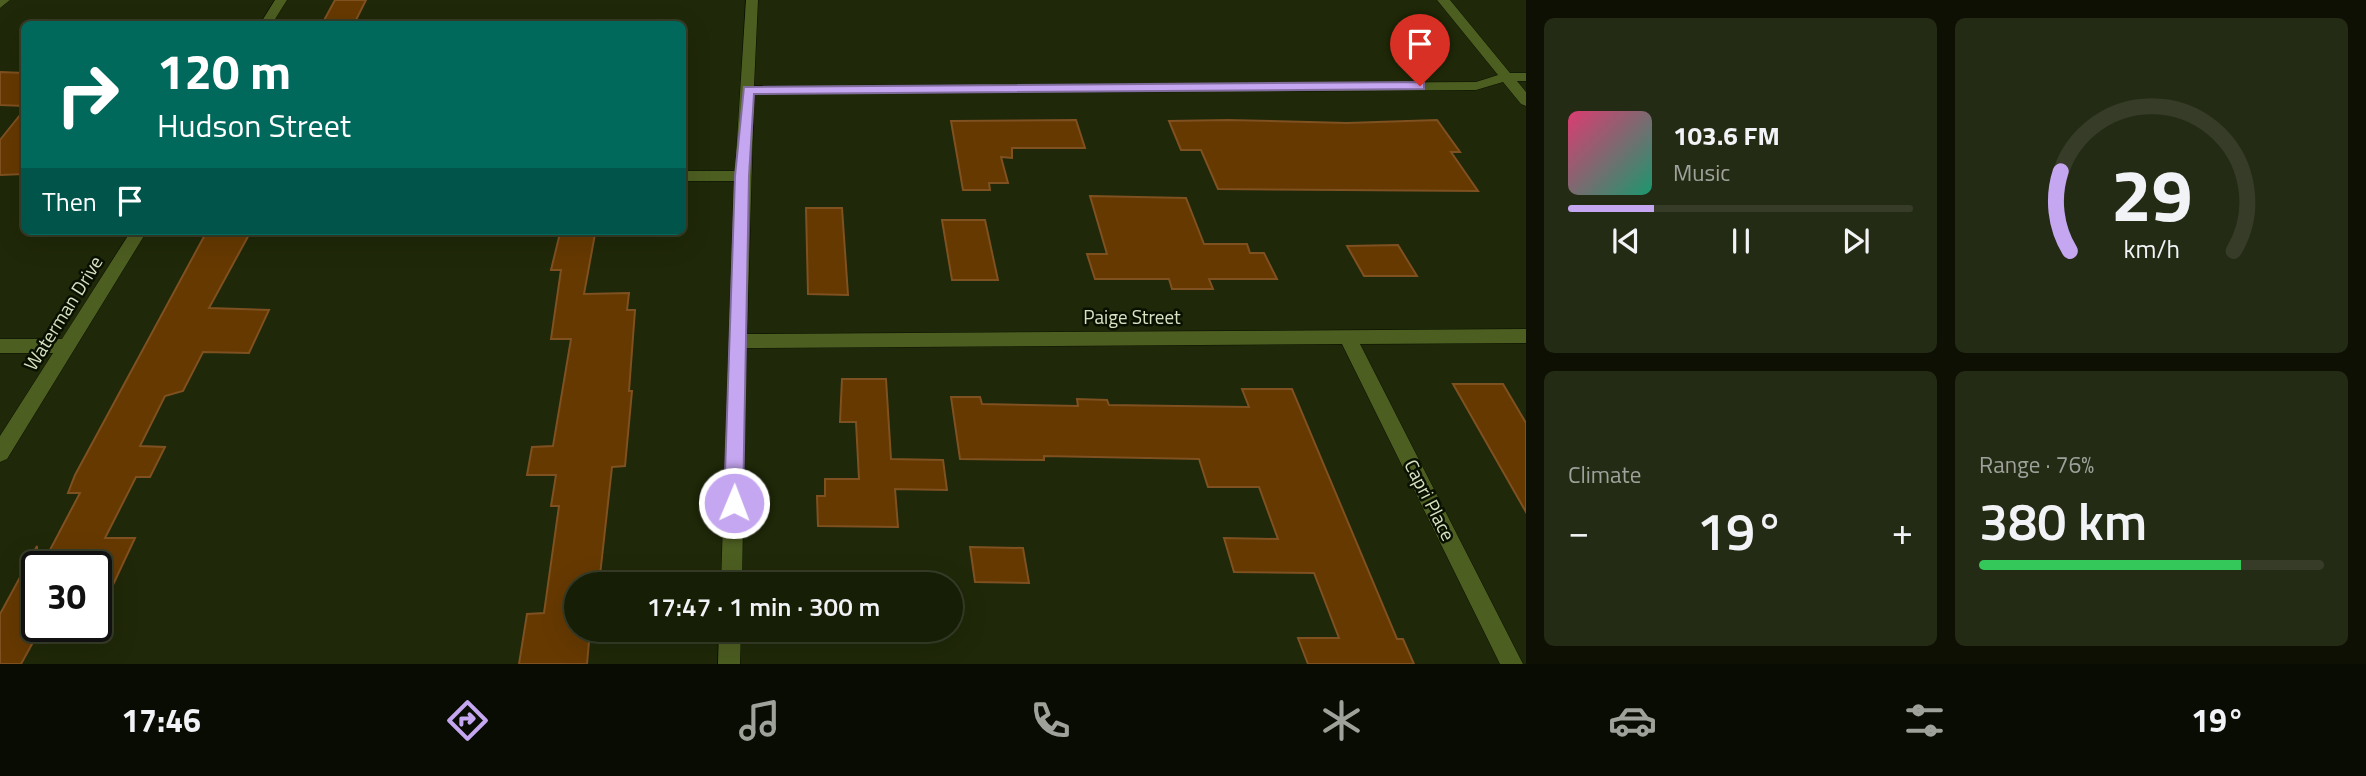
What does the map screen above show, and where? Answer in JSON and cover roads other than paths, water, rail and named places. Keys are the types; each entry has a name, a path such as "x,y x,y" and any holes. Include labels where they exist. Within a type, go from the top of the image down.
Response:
{"street":[{"path":"0,4 4,0"},
{"path":"268,21 281,0"},
{"path":"731,572 742,176 751,0"},
{"path":"1443,0 1526,100"},
{"path":"748,90 1476,86 1507,77 1526,77"},
{"path":"686,176 742,176"},
{"name":"Waterman Drive","path":"0,453 136,235"},
{"name":"Paige Street","path":"738,341 1526,336"},
{"name":"Capri Place","path":"1347,337 1512,664"},
{"path":"0,346 66,346"},
{"path":"729,664 730,642"}]}
